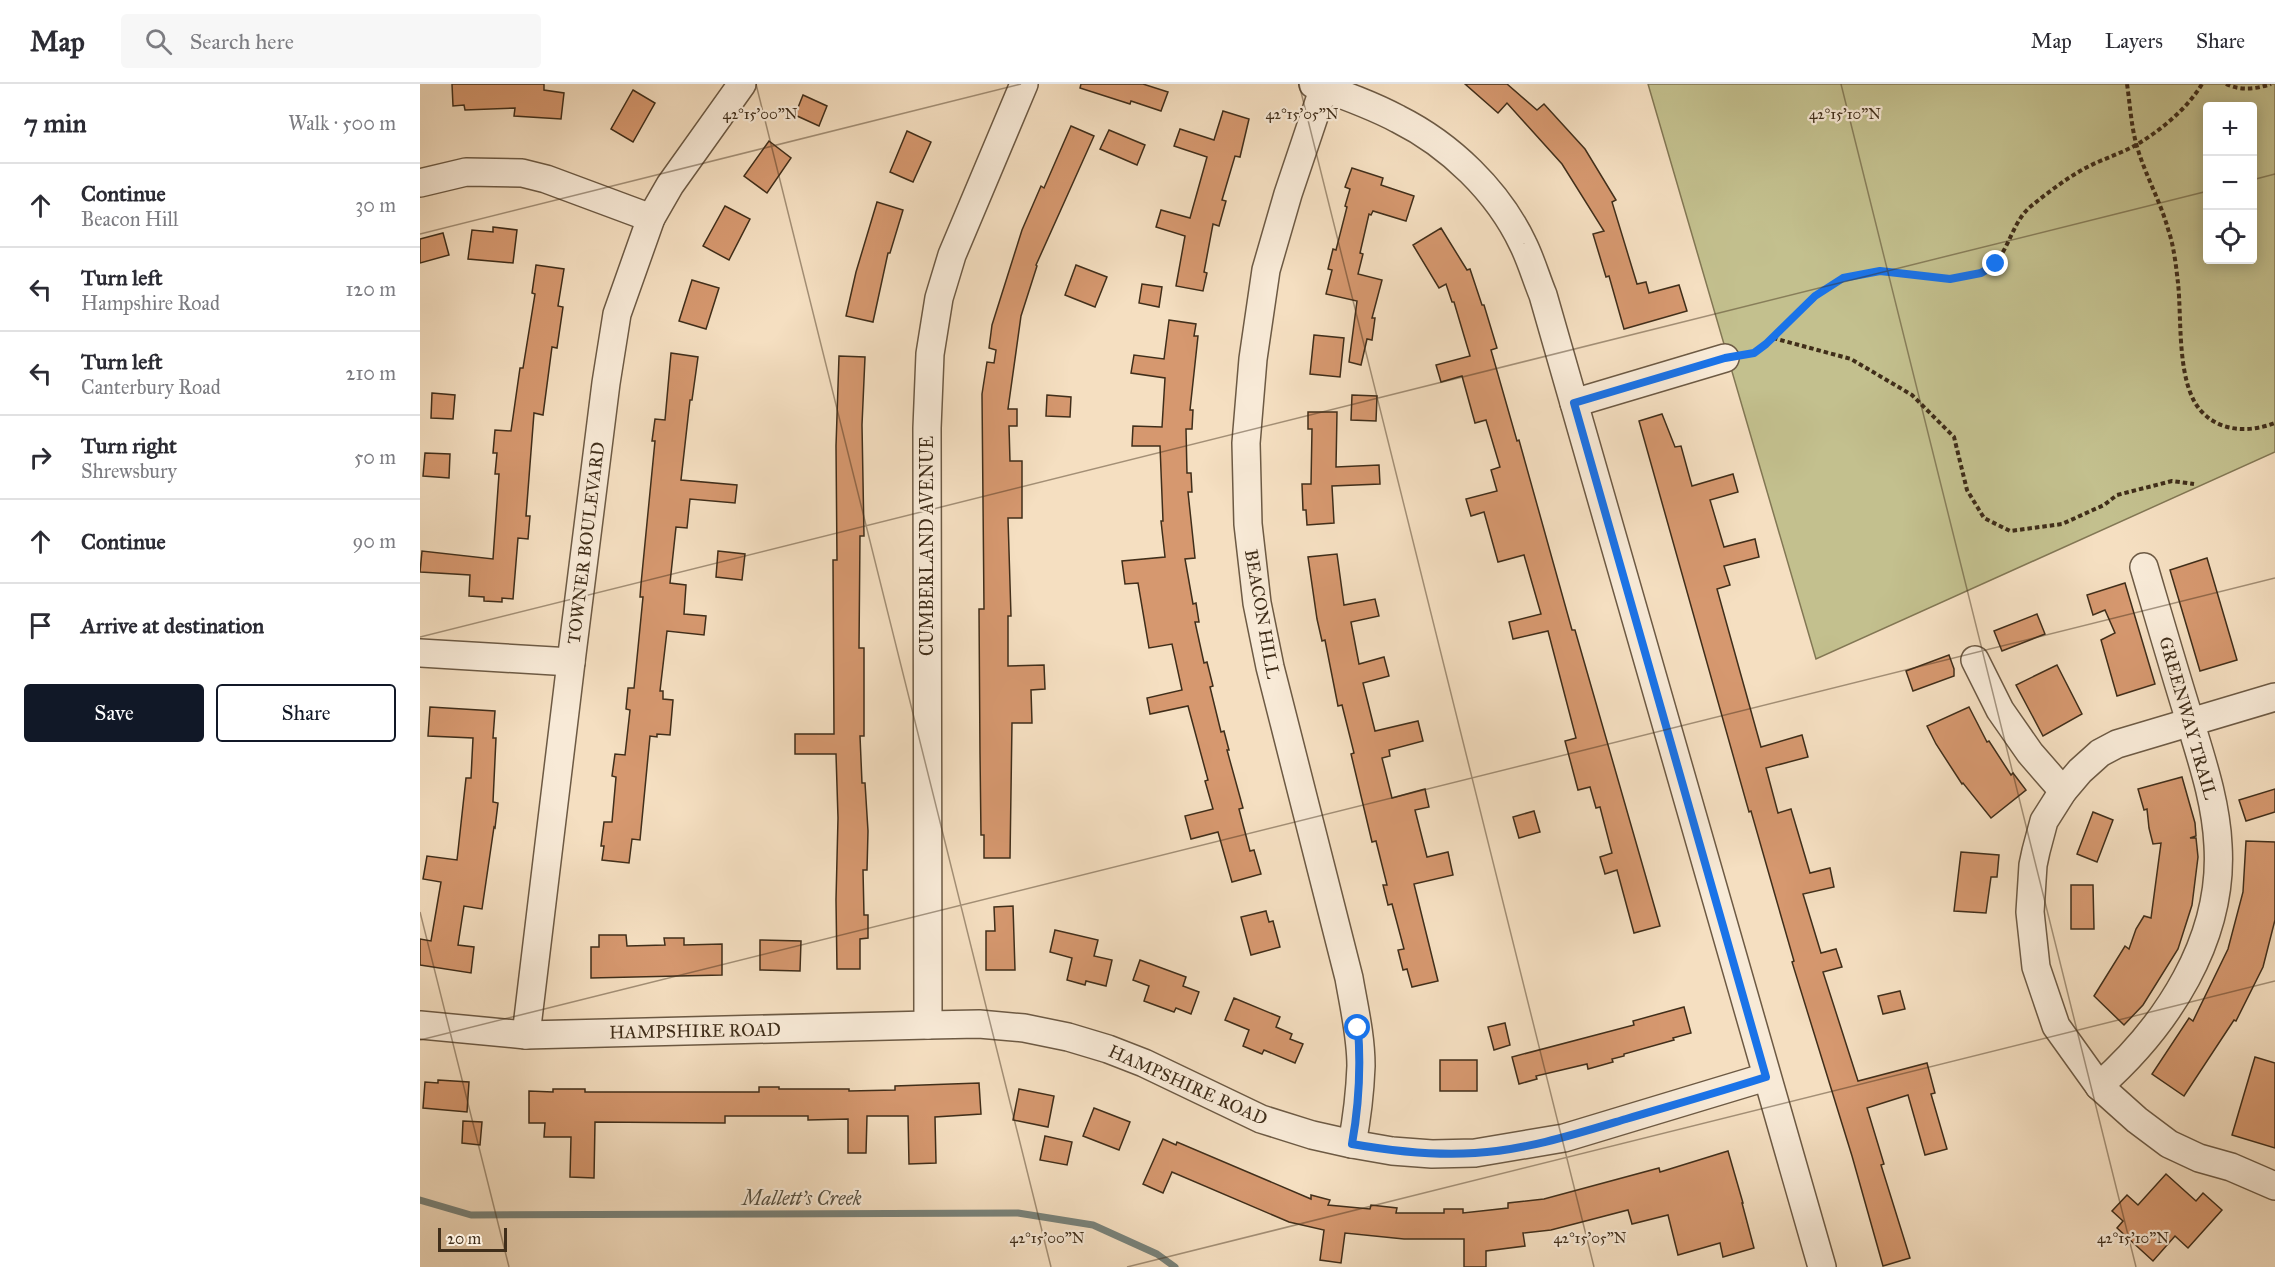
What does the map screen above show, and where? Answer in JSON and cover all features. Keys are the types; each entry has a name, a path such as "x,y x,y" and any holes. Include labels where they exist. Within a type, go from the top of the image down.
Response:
{"street":[{"name":"TOWNER BOULEVARD","path":"526,1035 606,383 617,314 651,218 670,184 742,84"},
{"name":"CUMBERLAND AVENUE","path":"928,1025 927,428 930,354 939,298 952,255 1024,84"},
{"path":"1320,85 1398,119 1433,140 1468,170 1497,201 1522,243 1543,295 1822,1267"},
{"name":"BEACON HILL","path":"1320,85 1266,270 1253,359 1248,419 1248,524 1257,603 1270,667 1349,978 1356,1018 1361,1064 1358,1108 1352,1144"},
{"path":"420,183 466,172 522,173 546,179 651,218"},
{"path":"1574,403 1725,358"},
{"name":"GREENWAY TRAIL","path":"2099,1086 2122,1065 2154,1028 2186,981 2204,941 2216,895 2219,846 2212,794 2144,567"},
{"path":"420,653 571,662"},
{"path":"1975,660 2000,710 2030,753 2063,791"},
{"path":"2275,697 2117,744 2100,753 2063,791 2044,821 2033,865 2030,912 2036,967 2056,1026 2099,1086 2136,1120 2169,1144 2199,1158 2231,1167 2275,1186"},
{"name":"HAMPSHIRE ROAD","path":"420,1024 526,1035 979,1024 1024,1028 1068,1037 1108,1049 1144,1063 1262,1119 1312,1135 1392,1151 1432,1154 1475,1153 1563,1138 1766,1077"}],"path":[{"path":"2127,84 2136,145 2169,231 2178,282 2184,363 2194,400 2202,412 2211,419 2231,428 2246,431 2275,423"},
{"path":"1725,358 1754,353 1815,296 1843,278 1880,271 1950,279 1981,273 1996,264 2028,209 2081,170 2136,145 2180,111 2202,84"},
{"path":"2226,84 2254,89 2271,84"},
{"path":"1772,338 1851,359 1912,395 1954,437 1967,490 1984,518 2010,531 2062,524 2104,505 2117,495 2172,481 2194,484"}],"shaded area":[{"path":"1648,84 2275,84 2275,452 1816,659"}],"building":[{"path":"452,84 544,84 544,90 564,93 561,119 514,116 515,108 465,110 464,105 453,106"},
{"path":"1081,84 1143,84 1168,92 1161,111 1080,88"},
{"path":"1465,84 1507,84 1537,110 1544,104 1585,149 1616,200 1612,202 1637,284 1646,282 1649,293 1679,285 1687,311 1624,329 1609,276 1606,277 1593,234 1604,231 1562,164 1507,103 1498,113"},
{"path":"633,90 655,103 633,142 611,129"},
{"path":"803,95 827,106 819,126 795,115"},
{"path":"1223,111 1249,119 1240,157 1235,156 1222,200 1226,201 1219,226 1213,224 1204,272 1207,273 1203,291 1176,286 1185,236 1156,227 1161,210 1190,218 1207,157 1174,146 1180,129 1214,140"},
{"path":"1071,126 1094,136 1036,265 1021,316 1008,409 1017,409 1017,426 1009,426 1010,461 1022,461 1022,518 1008,518 1011,616 1008,616 1008,666 1044,665 1045,689 1031,690 1032,723 1012,723 1010,858 984,858 984,835 981,835 979,609 984,609 982,394 987,362 994,363 996,350 989,348 992,325 1022,230 1041,186 1044,188"},
{"path":"1109,130 1145,145 1137,165 1100,149"},
{"path":"907,131 931,142 913,182 890,172"},
{"path":"769,141 791,158 767,193 744,176"},
{"path":"1352,168 1383,178 1381,185 1414,196 1406,221 1373,211 1371,215 1369,214 1360,253 1363,254 1358,274 1382,280 1372,318 1375,318 1372,340 1367,339 1361,365 1349,362 1357,301 1326,294 1332,270 1328,269 1333,249 1336,250 1347,207 1345,206 1350,189 1345,187"},
{"path":"877,202 903,210 890,253 888,253 873,322 846,316 856,272"},
{"path":"725,206 750,219 729,260 703,246"},
{"path":"493,227 517,230 513,263 468,259 472,230 493,232"},
{"path":"1441,228 1467,270 1470,269 1482,305 1484,305 1497,348 1491,350 1660,926 1634,933 1617,870 1605,874 1600,857 1612,853 1600,807 1596,808 1590,787 1578,790 1565,741 1576,738 1548,631 1513,639 1509,622 1541,614 1524,555 1498,562 1484,512 1471,516 1466,499 1497,491 1491,470 1500,467 1486,420 1475,423 1462,376 1441,382 1436,365 1470,356 1454,302 1452,302 1446,284 1439,288 1413,245"},
{"path":"443,233 449,255 420,263 420,239"},
{"path":"536,265 564,269 558,306 563,307 557,348 552,347 543,415 534,413 526,516 530,516 528,539 518,538 513,599 502,598 502,602 484,601 484,597 469,596 470,575 420,572 422,551 493,559 499,474 495,474 497,453 493,453 495,430 511,431 520,368 523,368 535,294 532,293"},
{"path":"1076,265 1107,277 1095,307 1065,295"},
{"path":"692,280 719,288 706,329 679,321"},
{"path":"1142,284 1162,287 1159,307 1139,303"},
{"path":"1169,320 1196,324 1194,336 1198,336 1190,410 1193,410 1192,429 1186,429 1187,473 1191,473 1192,492 1188,492 1195,558 1185,559 1193,604 1196,603 1199,622 1195,622 1204,663 1207,662 1213,686 1210,687 1221,732 1224,731 1243,808 1239,809 1250,851 1254,850 1261,874 1232,882 1218,832 1191,839 1185,816 1213,809 1205,781 1208,780 1188,706 1150,714 1147,698 1182,690 1172,644 1149,648 1138,583 1125,584 1122,561 1165,557 1161,521 1163,521 1160,446 1132,446 1133,426 1162,427 1165,378 1131,373 1134,355 1164,359"},
{"path":"1314,335 1344,338 1340,377 1310,374"},
{"path":"671,353 698,357 692,400 690,400 681,480 737,485 735,503 690,499 687,528 676,527 670,583 686,585 684,614 706,616 704,635 667,631 660,691 663,691 663,699 673,700 670,735 650,736 640,840 632,839 629,863 602,860 604,846 601,846 604,822 612,822 616,777 612,776 615,754 625,755 630,710 626,709 628,688 634,688 643,597 640,597 655,441 652,441 655,419 665,420"},
{"path":"839,356 865,357 862,425 864,536 860,536 859,648 864,648 864,736 860,736 862,783 865,783 868,831 867,870 863,870 864,915 868,915 868,938 860,939 860,969 837,969 836,754 795,754 795,734 834,734 833,560 837,560 836,446"},
{"path":"432,393 455,395 453,419 431,418"},
{"path":"1047,395 1071,397 1070,417 1046,416"},
{"path":"1352,395 1377,396 1376,421 1351,420"},
{"path":"1308,412 1337,412 1336,467 1379,465 1380,484 1332,486 1334,523 1307,525 1306,510 1303,510 1302,484 1311,484 1312,429 1308,429"},
{"path":"1662,414 1675,447 1681,446 1692,486 1733,474 1738,492 1710,500 1724,547 1755,539 1759,557 1724,566 1730,585 1717,589 1761,747 1802,735 1808,757 1766,768 1778,813 1791,809 1810,873 1830,868 1834,887 1803,894 1821,953 1836,949 1842,967 1823,972 1858,1081 1927,1063 1935,1093 1931,1094 1947,1149 1925,1155 1908,1095 1867,1108 1884,1164 1881,1165 1910,1258 1883,1266 1852,1156 1792,962 1794,961 1751,811 1749,812 1639,421"},
{"path":"425,453 450,454 449,478 423,476"},
{"path":"718,551 745,554 742,580 716,577"},
{"path":"1337,554 1344,605 1375,599 1379,616 1351,622 1359,664 1384,657 1389,676 1363,683 1375,731 1418,721 1423,741 1389,750 1390,756 1382,758 1392,798 1425,789 1429,807 1415,810 1427,857 1448,852 1453,875 1414,884 1438,981 1412,987 1407,969 1403,970 1398,950 1404,949 1392,904 1388,905 1383,885 1387,885 1376,841 1372,842 1351,754 1354,753 1342,705 1338,706 1325,640 1322,641 1317,619 1308,557"},
{"path":"2207,558 2237,660 2200,671 2170,570"},
{"path":"2125,583 2155,684 2117,696 2101,640 2115,633 2105,610 2093,615 2087,595"},
{"path":"2037,614 2045,634 2002,651 1994,631"},
{"path":"1949,655 1954,676 1913,691 1906,671"},
{"path":"2057,665 2082,714 2043,736 2016,685"},
{"path":"430,707 495,711 493,802 498,803 495,828 482,909 464,906 458,945 474,947 471,973 420,965 420,939 431,941 441,882 423,879 427,856 457,860 466,778 471,778 473,738 428,736"},
{"path":"1969,707 1987,742 1989,741 2011,775 2013,773 2026,790 1991,818 1962,784 1927,726"},
{"path":"2182,777 2195,823 2196,836 2190,838 2196,838 2198,857 2192,905 2178,949 2143,1005 2124,1025 2094,996 2125,946 2129,949 2136,929 2144,916 2151,918 2161,843 2153,844 2147,809 2144,810 2138,789"},
{"path":"2275,789 2275,812 2246,821 2239,800"},
{"path":"1534,811 1540,832 1519,838 1513,817"},
{"path":"2093,812 2113,820 2097,862 2077,854"},
{"path":"2246,841 2275,842 2275,920 2263,967 2236,1021 2234,1020 2184,1096 2152,1074 2189,1018 2193,1021 2228,949 2243,892"},
{"path":"1961,852 1999,855 1997,877 1991,877 1986,913 1954,911"},
{"path":"2071,885 2093,885 2094,929 2071,929"},
{"path":"1013,906 1015,970 986,970 986,931 995,931 994,907"},
{"path":"1266,911 1269,922 1273,921 1280,947 1251,955 1241,917"},
{"path":"1055,930 1098,940 1094,956 1112,960 1106,986 1086,981 1085,985 1067,980 1072,958 1050,952"},
{"path":"599,935 626,935 627,946 665,945 664,938 684,938 684,945 722,944 722,975 591,978 591,947 599,947"},
{"path":"760,940 801,941 800,971 760,970"},
{"path":"1140,960 1186,977 1183,986 1199,992 1191,1014 1176,1008 1174,1012 1144,1001 1149,986 1133,980"},
{"path":"1900,991 1905,1009 1883,1014 1878,996"},
{"path":"1234,998 1280,1017 1276,1027 1292,1034 1290,1039 1303,1044 1295,1063 1264,1050 1262,1054 1243,1046 1249,1030 1225,1020"},
{"path":"1684,1007 1691,1033 1624,1054 1624,1056 1612,1059 1613,1062 1588,1069 1587,1064 1536,1076 1537,1079 1519,1084 1512,1057 1634,1025 1633,1021"},
{"path":"1505,1023 1510,1045 1494,1050 1488,1027"},
{"path":"2255,1057 2275,1063 2275,1148 2232,1135"},
{"path":"1440,1060 1477,1060 1477,1091 1440,1091"},
{"path":"438,1080 469,1082 467,1112 423,1108 425,1082 438,1083"},
{"path":"979,1083 981,1114 935,1117 936,1163 909,1164 908,1116 867,1116 866,1153 848,1153 848,1119 808,1120 808,1116 725,1116 725,1123 595,1122 594,1178 570,1177 571,1137 544,1137 545,1123 529,1123 529,1091 553,1092 553,1089 585,1089 585,1092 759,1092 759,1087 779,1087 779,1089 849,1089 849,1091 895,1090 895,1086"},
{"path":"1019,1089 1054,1096 1048,1127 1013,1120"},
{"path":"1094,1108 1130,1122 1119,1150 1083,1136"},
{"path":"463,1121 482,1122 480,1145 462,1143"},
{"path":"1045,1136 1072,1142 1067,1165 1040,1160"},
{"path":"1163,1139 1176,1145 1177,1142 1311,1199 1311,1195 1330,1200 1328,1205 1370,1209 1371,1205 1397,1208 1396,1213 1444,1213 1444,1209 1463,1209 1463,1213 1508,1208 1508,1203 1544,1199 1659,1168 1660,1172 1728,1151 1754,1248 1723,1257 1720,1243 1678,1255 1668,1215 1632,1224 1628,1210 1551,1230 1523,1233 1525,1246 1486,1251 1486,1267 1464,1267 1464,1239 1404,1239 1345,1233 1341,1263 1320,1260 1324,1230 1289,1222 1172,1172 1163,1193 1143,1184"},
{"path":"2166,1174 2196,1201 2203,1193 2222,1210 2188,1248 2175,1236 2153,1261 2117,1228 2123,1221 2112,1211 2127,1195 2138,1205"}],"waterway":[{"name":"Mallett's Creek","path":"420,1200 471,1215 1018,1213 1093,1225 1157,1254 1175,1267"}],"route":[{"path":"1358,1028 1361,1064 1359,1100 1352,1144 1392,1151 1432,1154 1475,1153 1520,1147 1563,1138 1766,1077 1574,403 1725,358 1754,353 1815,296 1843,278 1880,271 1950,279 1981,273 1996,264"}]}
